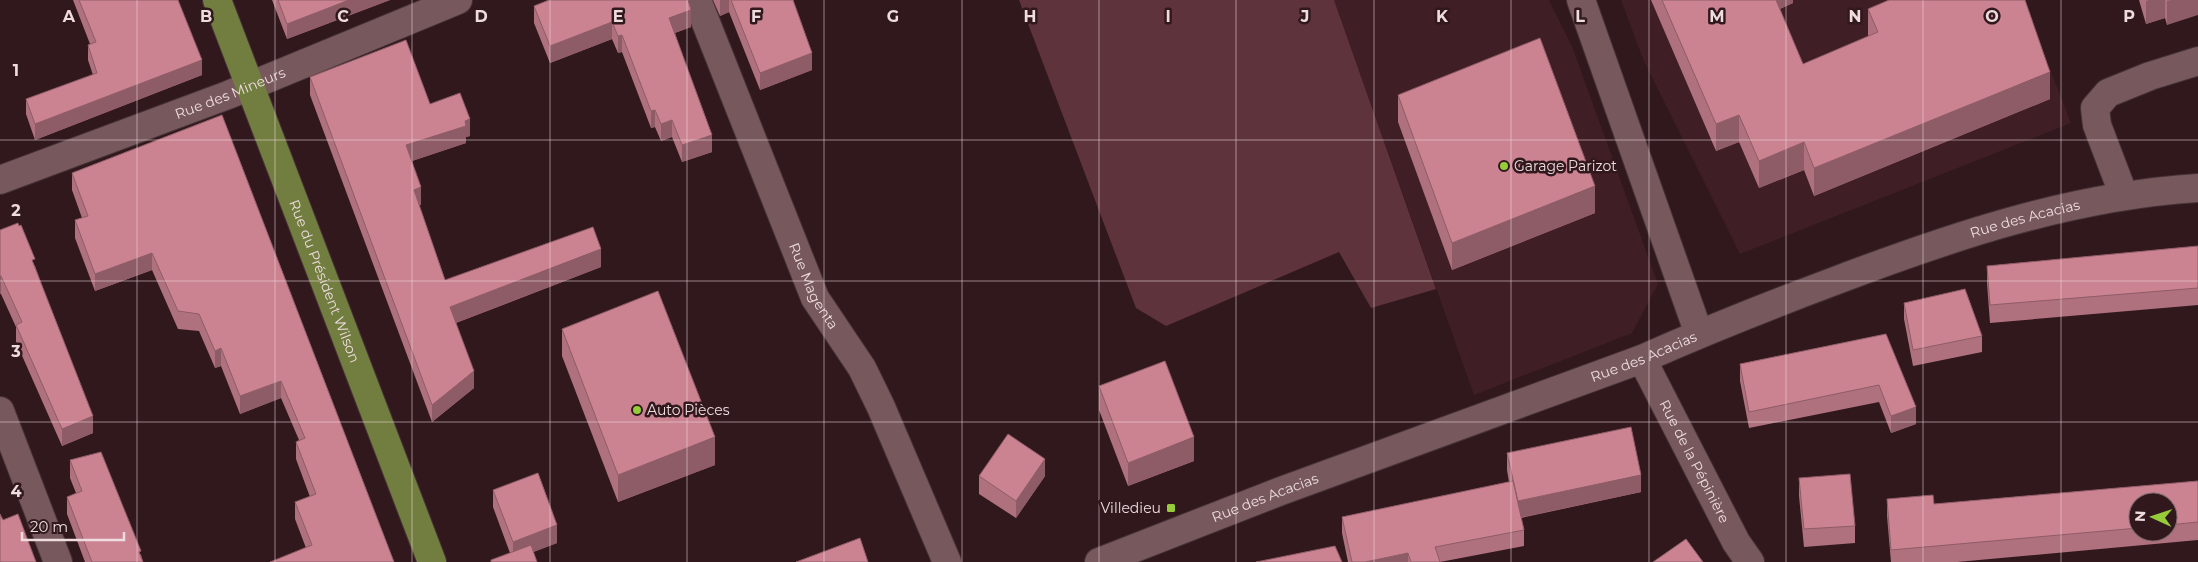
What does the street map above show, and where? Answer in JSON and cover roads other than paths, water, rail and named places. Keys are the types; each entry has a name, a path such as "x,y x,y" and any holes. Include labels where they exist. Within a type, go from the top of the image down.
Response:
{"main road":[{"name":"Rue du Président Wilson","path":"217,0 432,562"}],"street":[{"name":"Rue des Mineurs","path":"0,180 250,85 458,0"},
{"name":"Rue Magenta","path":"696,0 815,298 862,368 881,407 947,562"},
{"path":"1580,0 1699,334"},
{"path":"2124,196 2097,125 2095,108 2108,93 2150,76 2198,61"},
{"name":"Rue des Acacias","path":"1099,562 1281,491 1642,359 1699,334 1914,251 2038,214 2124,196 2198,188"},
{"name":"Rue de la Pépinière","path":"1642,359 1736,542 1750,562"},
{"path":"0,412 58,562"}],"place":[{"name":"Garage Parizot","path":"1504,166"},
{"name":"Auto Pièces","path":"637,410"},
{"name":"Villedieu","path":"1171,508"}]}
